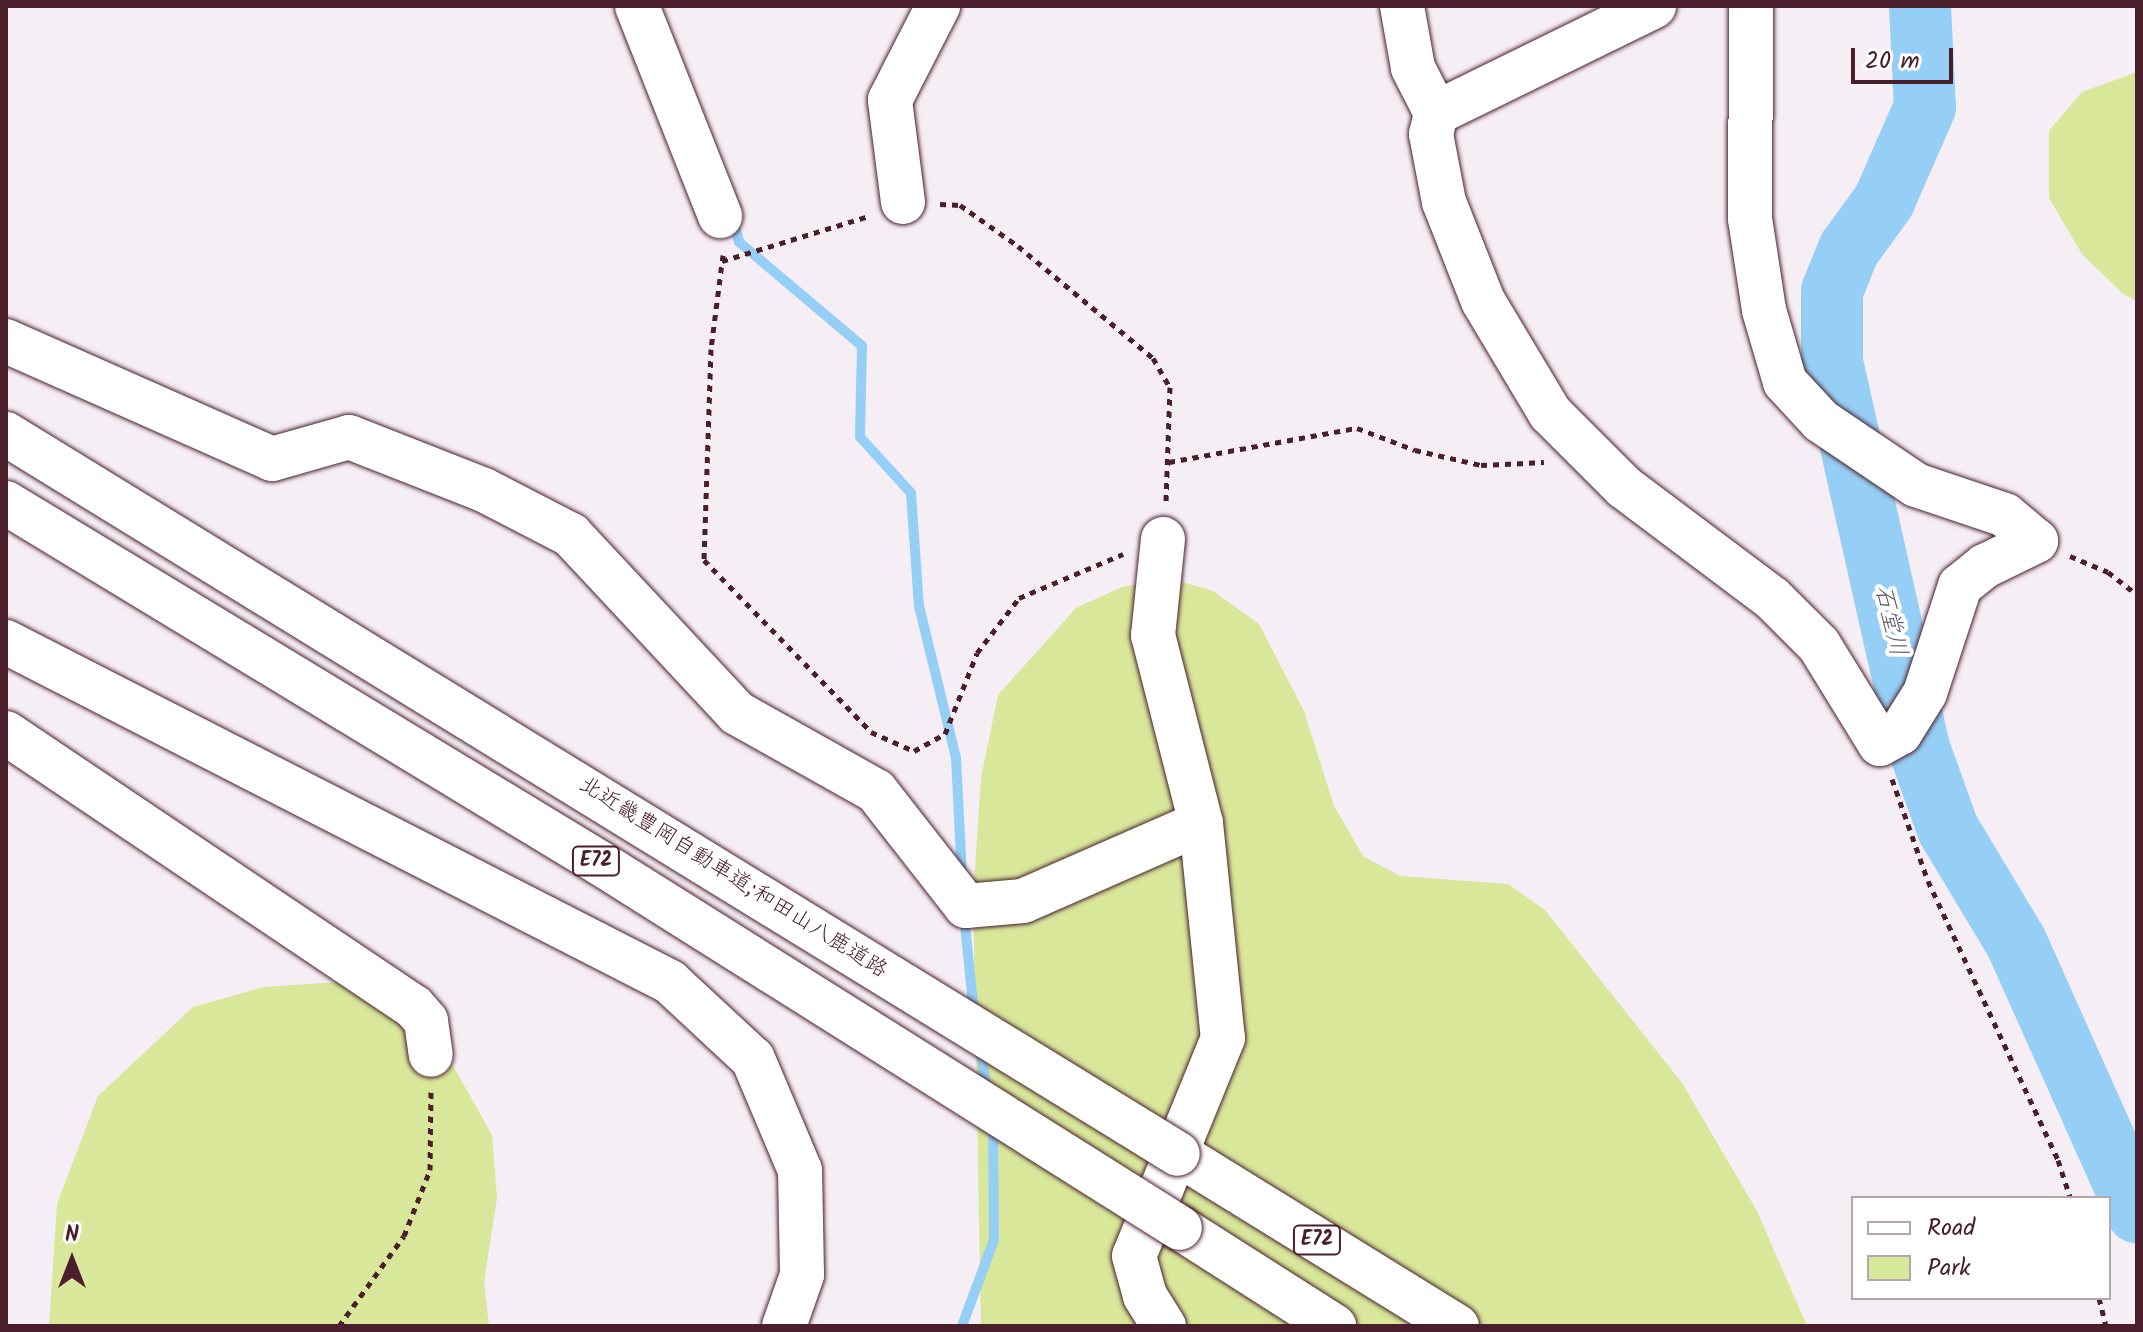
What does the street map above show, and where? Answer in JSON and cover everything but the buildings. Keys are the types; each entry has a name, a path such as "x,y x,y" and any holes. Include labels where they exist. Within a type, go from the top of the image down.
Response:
{"main road":[{"path":"637,6 720,216"},
{"path":"903,202 890,100 938,6"},
{"path":"1402,6 1413,68 1436,113 1431,134 1444,202 1483,301 1550,413 1624,487 1772,598 1819,645 1880,744 1900,733 1925,693 1960,586 1985,566 2036,541 2005,515 1916,485 1821,421 1785,382 1764,310 1750,219 1751,6"},
{"path":"1436,113 1654,6"},
{"path":"6,341 272,459 349,437 484,490 571,535 737,713 876,791 966,906 1023,901 1201,823"},
{"name":"北近畿豊岡自動車道;和田山八鹿道路","path":"6,434 1457,1326"},
{"name":"E72","path":"6,503 600,863 1334,1326"},
{"path":"1163,539 1153,635 1201,823 1223,1038 1134,1256 1145,1296 1164,1326"},
{"path":"6,642 670,982 753,1059 800,1170 802,1275 784,1326"},
{"path":"6,733 414,1007 426,1021 431,1055"}],"path":[{"path":"1163,539 1019,598 977,653 945,734 914,751 871,732 704,560 711,349 722,261 858,221 903,202 960,205 1018,246 1153,358 1170,387 1169,462 1357,428 1415,450 1481,465 1597,459"},
{"path":"2036,541 2108,572 2137,595"},
{"path":"1880,744 1928,881 2058,1160 2069,1196"},
{"path":"339,1326 404,1236 430,1170 431,1055"},
{"path":"2100,1300 2106,1326"}],"green space":[{"path":"2137,72 2137,301 2122,293 2082,254 2049,198 2049,131 2082,92"},
{"path":"1172,579 1213,591 1259,624 1304,711 1334,806 1363,856 1400,876 1508,884 1545,910 1682,1083 1757,1211 1807,1326 981,1326 973,898 981,778 998,695 1076,608 1122,587"},
{"path":"338,982 435,1034 492,1135 497,1198 484,1282 489,1326 49,1326 57,1204 98,1096 193,1007 264,987"}],"waterway":[{"name":"石堂川","path":"1920,6 1925,107 1884,201 1849,249 1832,291 1832,362 1919,748 1948,829 2016,942 2137,1212"},
{"path":"733,219 739,242 862,346 860,437 911,493 919,606 956,758 962,876"},
{"path":"964,916 974,1012"},
{"path":"980,1047 987,1091"},
{"path":"962,1326 994,1240 993,1126"}]}
